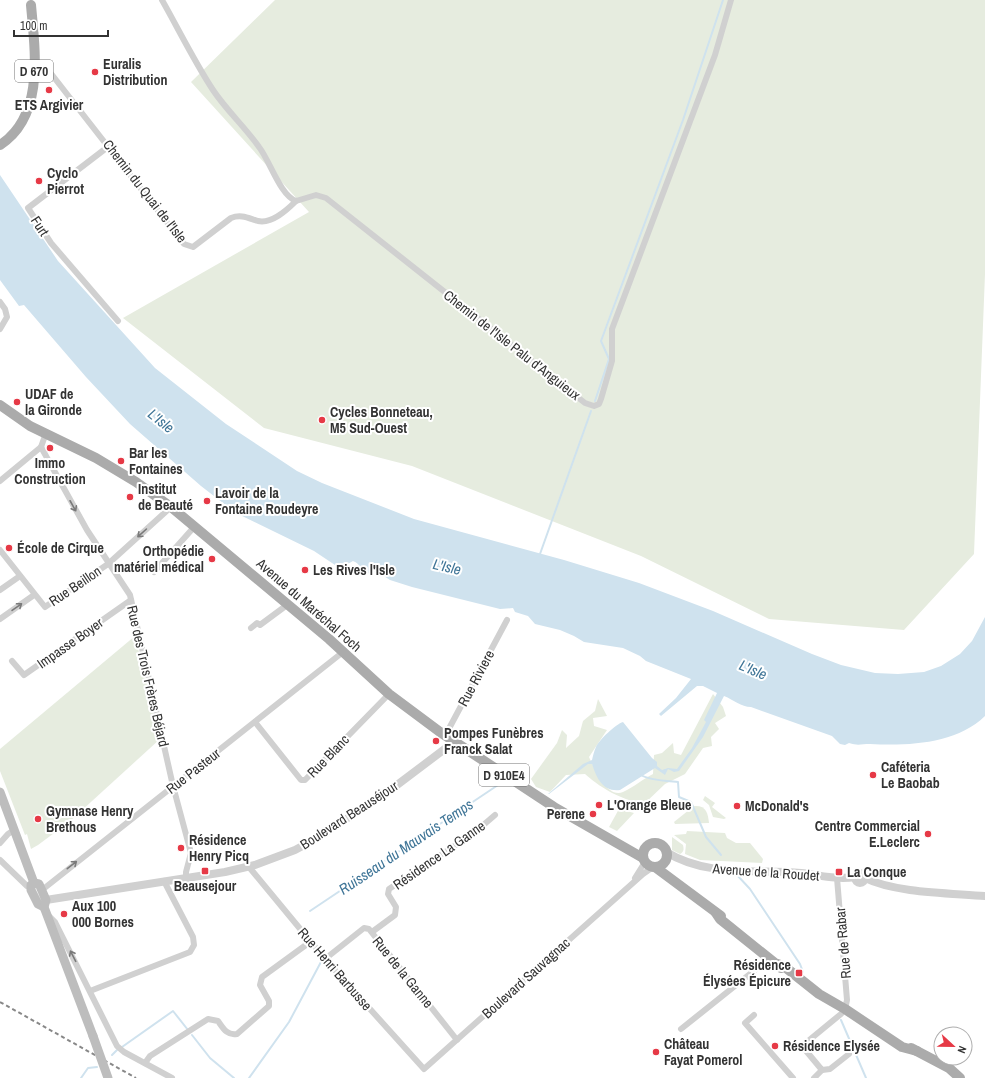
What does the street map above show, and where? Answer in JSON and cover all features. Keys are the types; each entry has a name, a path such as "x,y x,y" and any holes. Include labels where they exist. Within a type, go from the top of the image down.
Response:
{"main road":[{"name":"D 670","path":"0,145 14,133 24,120 26,109 32,97 32,3"},
{"name":"Avenue du Maréchal Foch","path":"0,405 30,426 96,458 136,482 171,506 344,652 389,694 445,736 534,795 597,832 656,862 659,844 652,844 646,847 636,847 597,832"},
{"path":"0,792 38,904 46,907"},
{"path":"646,847 656,862"},
{"name":"D 910E4","path":"656,862 685,890 716,913 720,920 774,961 791,976 798,978 843,1011"},
{"path":"32,885 39,884 42,890 46,907 108,1078"},
{"path":"843,1011 877,1030 902,1048 917,1052 960,1078"}],"street":[{"path":"162,0 186,45 213,90 230,114 260,147 288,197 296,201"},
{"name":"Chemin de l'Isle Palu d’Anguieux","path":"296,201 316,195 326,198 585,403 594,406 598,404 601,399 612,361 612,329 716,55 731,0"},
{"name":"Chemin du Quai de l'Isle","path":"31,63 43,65 49,71 184,244 193,247 231,218 237,216 259,221 268,221 287,210 296,201"},
{"name":"Furt","path":"109,146 28,208 51,243 118,320"},
{"path":"0,302 5,309 7,317 0,329"},
{"path":"0,481 41,447 46,434"},
{"name":"Rue des Trois Frères Béjard","path":"41,447 108,564 130,595 191,853 186,878"},
{"name":"Rue Beillon","path":"34,595 45,607 108,564 171,506"},
{"path":"154,572 195,526"},
{"path":"0,550 34,595 0,619"},
{"path":"0,590 20,576"},
{"name":"Impasse Boyer","path":"12,661 24,675 131,600"},
{"path":"251,628 257,623 260,625 287,605"},
{"name":"Rue Riviere","path":"445,736 507,620"},
{"name":"Rue Pasteur","path":"42,890 344,652"},
{"name":"Rue Blanc","path":"255,722 301,780 305,780 389,694"},
{"name":"Boulevard Beauséjour","path":"46,907 164,882 249,867 295,850 319,837 393,788 454,742"},
{"name":"Résidence La Ganne","path":"372,932 395,915 396,907 388,894 389,889 474,833 495,815"},
{"path":"0,843 14,830"},
{"name":"Avenue de la Roudet","path":"656,862 678,859 704,868 801,873 846,879 855,877 860,873 864,875 865,878 876,883 899,887 985,896"},
{"path":"0,860 27,886 32,885"},
{"name":"Boulevard Sauvagnac","path":"628,888 656,862"},
{"name":"Boulevard Sauvagnac","path":"424,1069 656,862"},
{"name":"Rue Henri Barbusse","path":"249,867 310,942 424,1069"},
{"name":"Rue de Rabar","path":"837,878 847,1000 843,1011"},
{"path":"90,991 190,952 194,945 193,937 164,882"},
{"path":"46,907 117,1046 124,1052 172,1078"},
{"name":"Rue de la Ganne","path":"325,958 364,928 369,929 457,1040"},
{"path":"145,1063 150,1056 208,1019 218,1021 226,1033 232,1035 237,1034 269,1006 269,1001 260,985 262,977 310,942"},
{"path":"681,1029 774,961"},
{"path":"822,1070 802,1046 843,1011"},
{"path":"754,1015 745,1023 793,1078"},
{"path":"814,1078 822,1070 830,1069 849,1054"}],"shaded area":[{"path":"275,0 985,0 985,274 974,554 904,630 769,619 641,556 412,466 264,428 123,318 309,212 191,82"},
{"path":"135,636 160,739 69,822 31,849 27,834 25,835 0,771 0,749"},
{"path":"713,694 723,707 726,716 715,723 719,729 711,737 712,746 703,748 685,774 665,784 643,805 612,793 585,774 566,775 550,792 536,787 531,779 557,743 562,730 567,735 566,748 579,736 583,721 595,711 598,699 607,716 593,718 594,726 607,730 589,757 598,775 607,787 617,793 623,792 653,774 654,755 662,753 673,743 674,753 681,755"},
{"path":"705,796 715,803 712,807 726,818 713,817 709,805 703,800"},
{"path":"694,806 704,808 706,810 709,823 675,824 674,822"},
{"path":"619,809 634,813 617,831 609,827"},
{"path":"687,831 725,833 727,838 736,843 750,843 763,859 762,863 700,860 685,854 686,844 674,835 686,834"},
{"path":"672,837 683,845 684,848 680,854 672,850"}],"water":[{"name":"L'Isle","path":"0,175 58,261 155,368 226,424 297,471 322,483 414,519 564,560 639,583 713,611 812,654 841,665 875,673 898,674 924,672 941,666 960,654 972,641 985,617 985,716 973,725 946,738 916,743 857,745 849,743 845,745 840,744 832,736 751,707 744,706 724,696 703,737 679,771 674,772 668,769 665,775 655,768 620,790 614,790 605,787 596,775 592,764 588,764 548,794 583,764 592,760 595,749 600,740 612,729 623,722 652,758 657,762 657,766 662,770 668,768 677,769 692,748 706,722 704,720 717,693 703,686 697,686 661,716 659,714 676,698 691,679 646,661 640,656 623,648 584,642 560,630 535,624 528,616 515,612 513,608 500,609 412,587 390,580 376,571 370,574 364,571 353,561 344,566 335,565 314,551 236,513 201,486 130,424 86,377 24,305 19,306 0,280"}],"waterway":[{"path":"595,401 609,359 601,341 683,120 723,0"},
{"path":"540,554 591,411"},
{"path":"641,775 653,779 678,782 679,797 691,802 706,837 721,855"},
{"name":"Ruisseau du Mauvais Temps","path":"310,911 501,783"},
{"path":"737,875 750,889 800,964 803,972"},
{"name":"Ruisseau du Mauvais Temps","path":"249,1078 289,1022 322,960"},
{"name":"Ruisseau du Mauvais Temps","path":"122,1047 173,1011 188,1030"},
{"path":"841,1020 866,1078"},
{"name":"Ruisseau du Mauvais Temps","path":"192,1035 210,1058 234,1078"},
{"name":"Ruisseau du Mauvais Temps","path":"112,1055 117,1050"},
{"name":"Ruisseau du Mauvais Temps","path":"81,1078 88,1068 97,1067"}],"railway":[{"path":"0,1002 136,1078"}],"place":[{"name":"Euralis Distribution","path":"95,72"},
{"name":"ETS Argivier","path":"49,90"},
{"name":"Cyclo Pierrot","path":"39,181"},
{"name":"UDAF de la Gironde","path":"17,402"},
{"name":"Cycles Bonneteau, M5 Sud-Ouest","path":"322,420"},
{"name":"Immo Construction","path":"50,448"},
{"name":"Bar les Fontaines","path":"121,461"},
{"name":"Institut de Beauté","path":"130,497"},
{"name":"Lavoir de la Fontaine Roudeyre","path":"207,501"},
{"name":"École de Cirque","path":"9,548"},
{"name":"Orthopédie matériel médical","path":"212,559"},
{"name":"Les Rives l'Isle","path":"305,570"},
{"name":"Pompes Funèbres Franck Salat","path":"436,741"},
{"name":"Caféteria Le Baobab","path":"873,775"},
{"name":"L'Orange Bleue","path":"599,805"},
{"name":"McDonald's","path":"737,806"},
{"name":"Perene","path":"593,814"},
{"name":"Gymnase Henry Brethous","path":"38,819"},
{"name":"Centre Commercial E.Leclerc","path":"928,834"},
{"name":"Résidence Henry Picq","path":"181,848"},
{"name":"Beausejour","path":"205,871"},
{"name":"La Conque","path":"839,872"},
{"name":"Aux 100 000 Bornes","path":"64,914"},
{"name":"Résidence Élysées Épicure","path":"799,973"},
{"name":"Résidence Elysée","path":"775,1046"},
{"name":"Château Fayat Pomerol","path":"656,1052"}]}
